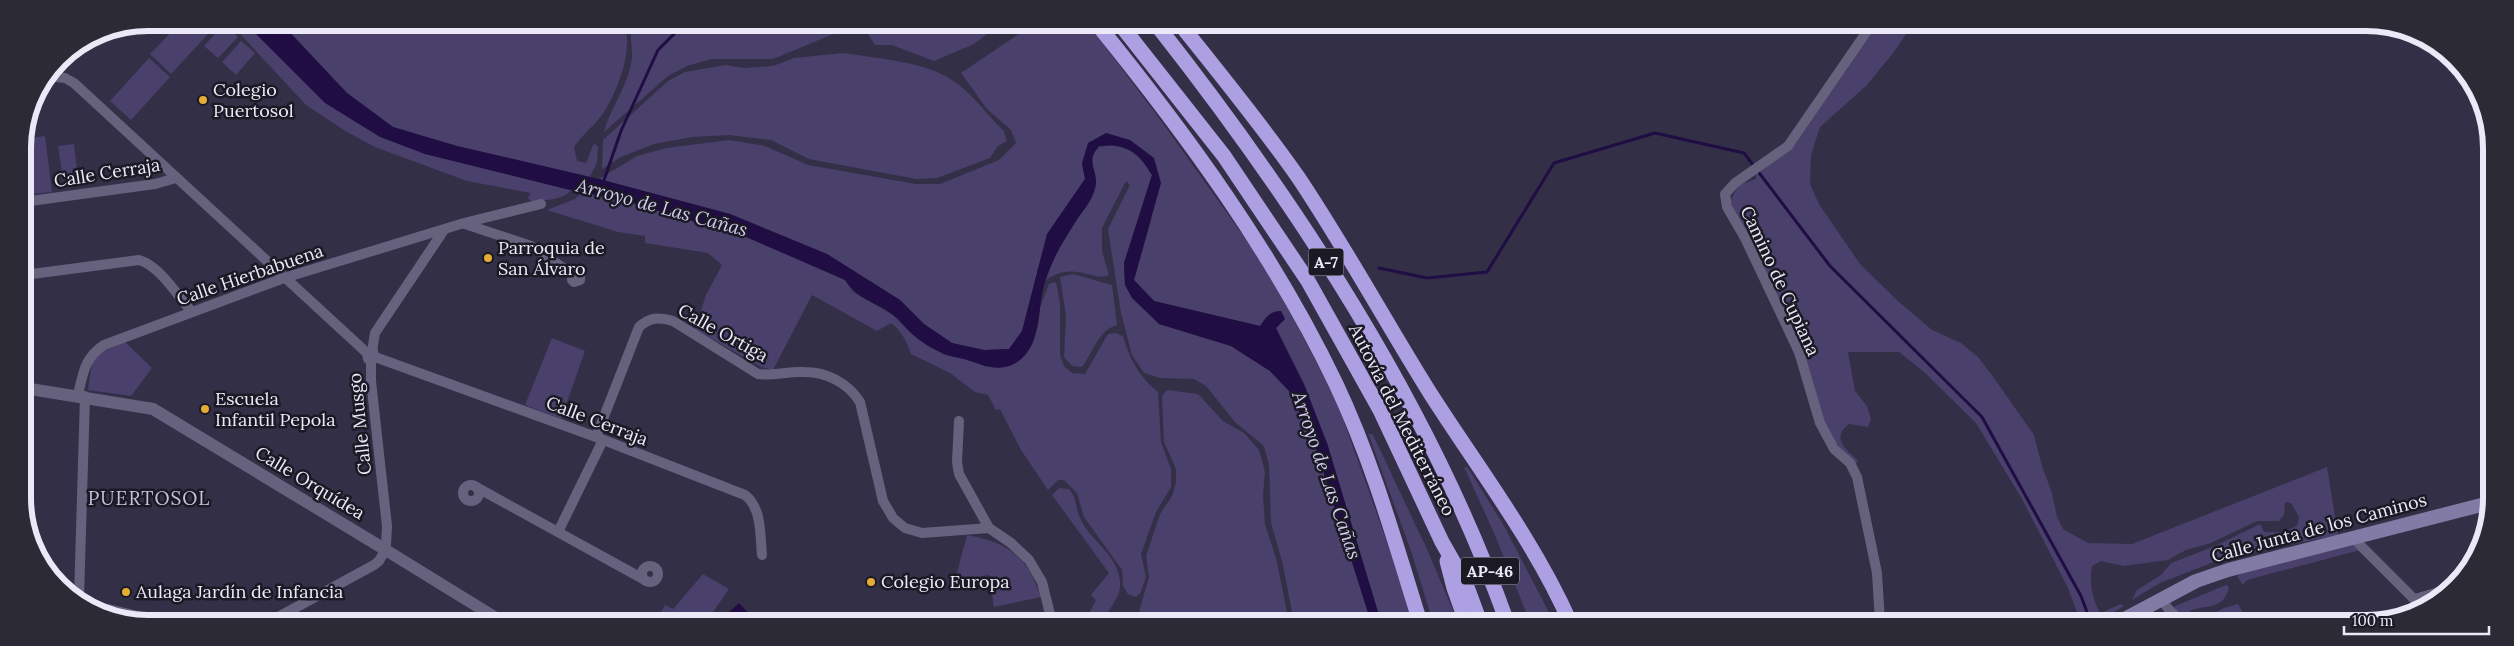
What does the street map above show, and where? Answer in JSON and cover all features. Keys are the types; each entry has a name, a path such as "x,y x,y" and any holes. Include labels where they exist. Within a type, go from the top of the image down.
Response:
{"highway":[{"path":"1103,31 1140,77 1203,162 1260,247 1302,316 1336,385 1360,441 1418,615"},
{"name":"Autovía del Mediterráneo","path":"1126,31 1224,156 1308,281 1380,410 1442,542 1466,584 1477,615"},
{"name":"Autovía del Mediterráneo","path":"1162,31 1219,103 1278,186 1334,274 1413,412 1466,520 1504,615"},
{"path":"1186,31 1236,93 1297,176 1351,260 1411,363 1522,534 1566,615"},
{"name":"AP-46","path":"1466,520 1510,615"},
{"name":"AP-46","path":"1442,542 1454,588 1464,615"}],"main road":[{"name":"Calle Junta de los Caminos","path":"2132,615 2196,581 2228,570 2483,505"}],"street":[{"name":"Camino de Cupiana","path":"1867,31 1788,146 1735,183 1725,194 1727,207 1745,238 1799,352 1820,423 1834,449 1850,463 1857,477 1876,574 1879,615"},
{"path":"55,77 65,78 74,83 176,178"},
{"name":"Calle Cerraja","path":"31,201 155,184 176,178 371,355 745,495 752,500 757,511 762,555"},
{"name":"Calle Hierbabuena","path":"79,592 82,396 86,361 94,352 104,346 191,312 284,278 464,224 541,204"},
{"path":"464,224 531,246 572,274"},
{"name":"Calle Musgo","path":"385,550 387,526 371,381 371,355 375,333 444,230"},
{"path":"31,274 139,260 147,263 155,270 191,312"},
{"name":"Calle Ortiga","path":"558,532 599,439 639,327 648,319 661,318 673,321 758,374 773,376 804,372 839,381 848,387 855,394 863,411 883,501 893,518 905,528 922,533 989,528"},
{"name":"Calle Orquídea","path":"31,389 153,409 491,615"},
{"path":"959,421 957,462 959,474 989,528 1011,543 1029,560 1042,582 1050,615"},
{"path":"476,487 645,580"},
{"path":"2354,539 2418,602"},
{"path":"282,615 374,564 385,550"},
{"path":"2415,599 2433,594"},
{"path":"2161,599 2174,615"}],"shaded area":[{"path":"172,31 210,32 171,74 150,54"},
{"path":"218,31 232,31 238,37 218,58 204,46"},
{"path":"237,31 253,31 281,57 425,154 571,190 558,198 530,201 528,197 531,193 467,181 375,147 347,132 306,105"},
{"path":"289,31 626,32 626,57 613,96 599,119 574,147 577,161 586,163 594,143 598,147 597,162 590,177 457,146 393,127 347,93"},
{"path":"631,31 841,31 773,59 712,59 687,66 668,76 604,132 630,67 632,57"},
{"path":"871,31 991,31 974,44 934,61 892,45 875,45 868,34"},
{"path":"1023,31 1093,31 1159,118 1270,273 1337,402 1393,559 1411,615 1379,615 1327,443 1276,328 1284,319 1281,312 1260,326 1154,301 1134,280 1151,220 1154,158 1106,133 1082,163 1085,179 1047,234 1022,331 1009,349 984,350 952,343 924,324 900,300 827,254 730,214 599,179 637,156 666,148 729,140 765,146 808,165 916,184 940,184 999,160 1016,143 1011,130 987,109 961,73"},
{"path":"1873,31 1908,31 1866,86 1820,127 1811,155 1810,184 1819,204 1860,264 1899,302 1932,330 1961,343 1978,357 1994,378 2034,435 2042,466 2052,493 2057,517 2063,529 2088,543 2132,544 2327,467 2338,535 2224,558 2160,583 2132,600 2137,590 2161,575 2171,563 2215,546 2260,524 2264,532 2282,532 2297,526 2299,517 2291,503 2285,502 2284,515 2279,521 2257,521 2211,543 2186,550 2168,560 2124,566 2101,561 2092,566 2091,579 2093,596 2100,613 2121,604 2124,606 2109,615 2078,615 2068,588 2022,499 1976,423 1924,372 1899,352 1848,352 1855,391 1867,406 1871,419 1868,427 1849,424 1841,434 1842,443 1858,460 1856,464 1842,450 1825,424 1802,349 1730,201 1739,185 1756,179 1756,173 1795,145"},
{"path":"241,41 255,53 236,75 222,62"},
{"path":"843,53 903,62 933,70 946,76 976,100 1004,131 1007,141 998,146 990,158 937,178 916,179 809,159 771,140 729,135 692,137 654,144 621,157 602,169 603,140 668,81 685,72 726,65 744,68 773,66 794,58"},
{"path":"149,58 170,77 131,120 110,101"},
{"path":"45,136 52,192 31,194 31,138"},
{"path":"74,144 78,178 63,180 58,146"},
{"path":"1112,145 1131,151 1140,158 1152,175 1124,263 1125,285 1159,324 1231,346 1270,371 1289,391 1314,442 1369,615 1293,615 1282,561 1271,523 1269,465 1264,446 1235,422 1206,386 1194,379 1160,378 1144,373 1132,355 1121,313 1108,229 1130,185 1126,181 1102,228 1102,251 1109,275 1103,277 1066,272 1056,274 1046,280 1056,253 1094,191 1092,155 1099,147"},
{"path":"582,192 626,201 746,237 833,274 845,280 853,292 893,315 911,333 944,355 968,359 986,367 1038,326 1040,307 1049,284 1056,282 1060,303 1060,355 1064,366 1072,373 1085,374 1108,334 1116,333 1123,336 1136,367 1158,392 1161,442 1171,469 1171,487 1156,512 1141,554 1146,577 1141,592 1136,597 1128,594 1123,586 1122,570 1084,517 1077,493 1064,480 1058,480 1048,490 1021,450 1000,409 996,410 988,395 975,392 950,373 911,354 898,329 891,323 877,331 812,295 773,370 761,367 695,329 706,295 722,265 708,253 645,243 645,236 618,232 547,210 575,199"},
{"path":"1073,274 1112,285 1117,325 1110,328 1100,337 1082,367 1072,366 1064,357 1066,316 1060,277"},
{"path":"552,338 585,351 561,419 525,405"},
{"path":"125,342 152,368 131,396 88,390 92,362 101,352"},
{"path":"1167,390 1198,394 1223,421 1244,433 1259,450 1265,472 1263,495 1265,524 1277,562 1288,615 1138,615 1149,577 1146,556 1160,514 1172,496 1176,483 1176,469 1164,442 1162,396"},
{"path":"1368,433 1373,435 1426,547 1455,615 1431,615 1411,551"},
{"path":"1464,467 1468,468 1503,524 1550,615 1527,615 1494,533"},
{"path":"1059,488 1069,489 1072,492 1078,514 1085,527 1111,558 1116,567 1120,587 1107,615 1088,615 1096,600 1091,595 1109,573 1052,495"},
{"path":"967,535 994,542 1014,553 1029,571 1041,597 994,607 989,575 955,580"},
{"path":"2352,545 2360,550 2247,580 2243,585 2237,576 2244,572"},
{"path":"703,574 729,589 711,615 659,615 665,605 673,609"},
{"path":"2226,585 2229,587 2227,595 2223,600 2213,605 2190,611 2189,615 2178,615 2172,611 2173,607"},
{"path":"2238,604 2244,615 2210,615 2224,608"},
{"path":"2158,612 2163,615 2152,615"}],"water":[{"name":"Arroyo de Las Cañas","path":"253,31 289,31 347,93 393,127 457,146 599,179 730,214 827,254 900,300 924,324 952,343 984,350 1009,349 1022,331 1047,234 1085,179 1082,163 1088,143 1106,133 1130,140 1154,158 1161,183 1134,280 1154,301 1260,326 1269,315 1281,311 1285,319 1276,328 1304,384 1327,443 1379,615 1369,615 1314,442 1289,391 1270,371 1231,346 1159,324 1132,298 1125,285 1124,263 1152,175 1142,160 1131,151 1117,146 1099,146 1092,163 1096,179 1094,192 1050,267 1044,285 1037,329 1030,349 1014,364 1000,368 952,357 932,348 914,336 893,315 856,293 845,280 746,237 626,201 566,189 425,154 380,137 325,103"},
{"path":"739,603 750,615 726,615"}],"waterway":[{"name":"Arroyo de Las Cañas","path":"603,183 621,131 658,50 677,31"},
{"path":"1379,268 1427,278 1487,272 1554,163 1655,133 1744,153 1830,266 1982,417 2081,596 2088,615"}],"place":[{"name":"Colegio Puertosol","path":"203,100"},
{"name":"Parroquia de San Álvaro","path":"488,258"},
{"name":"Escuela Infantil Pepola","path":"205,409"},
{"name":"Colegio Europa","path":"871,582"},
{"name":"Aulaga Jardín de Infancia","path":"126,592"}],"district":[{"name":"PUERTOSOL","path":"149,498"}]}
